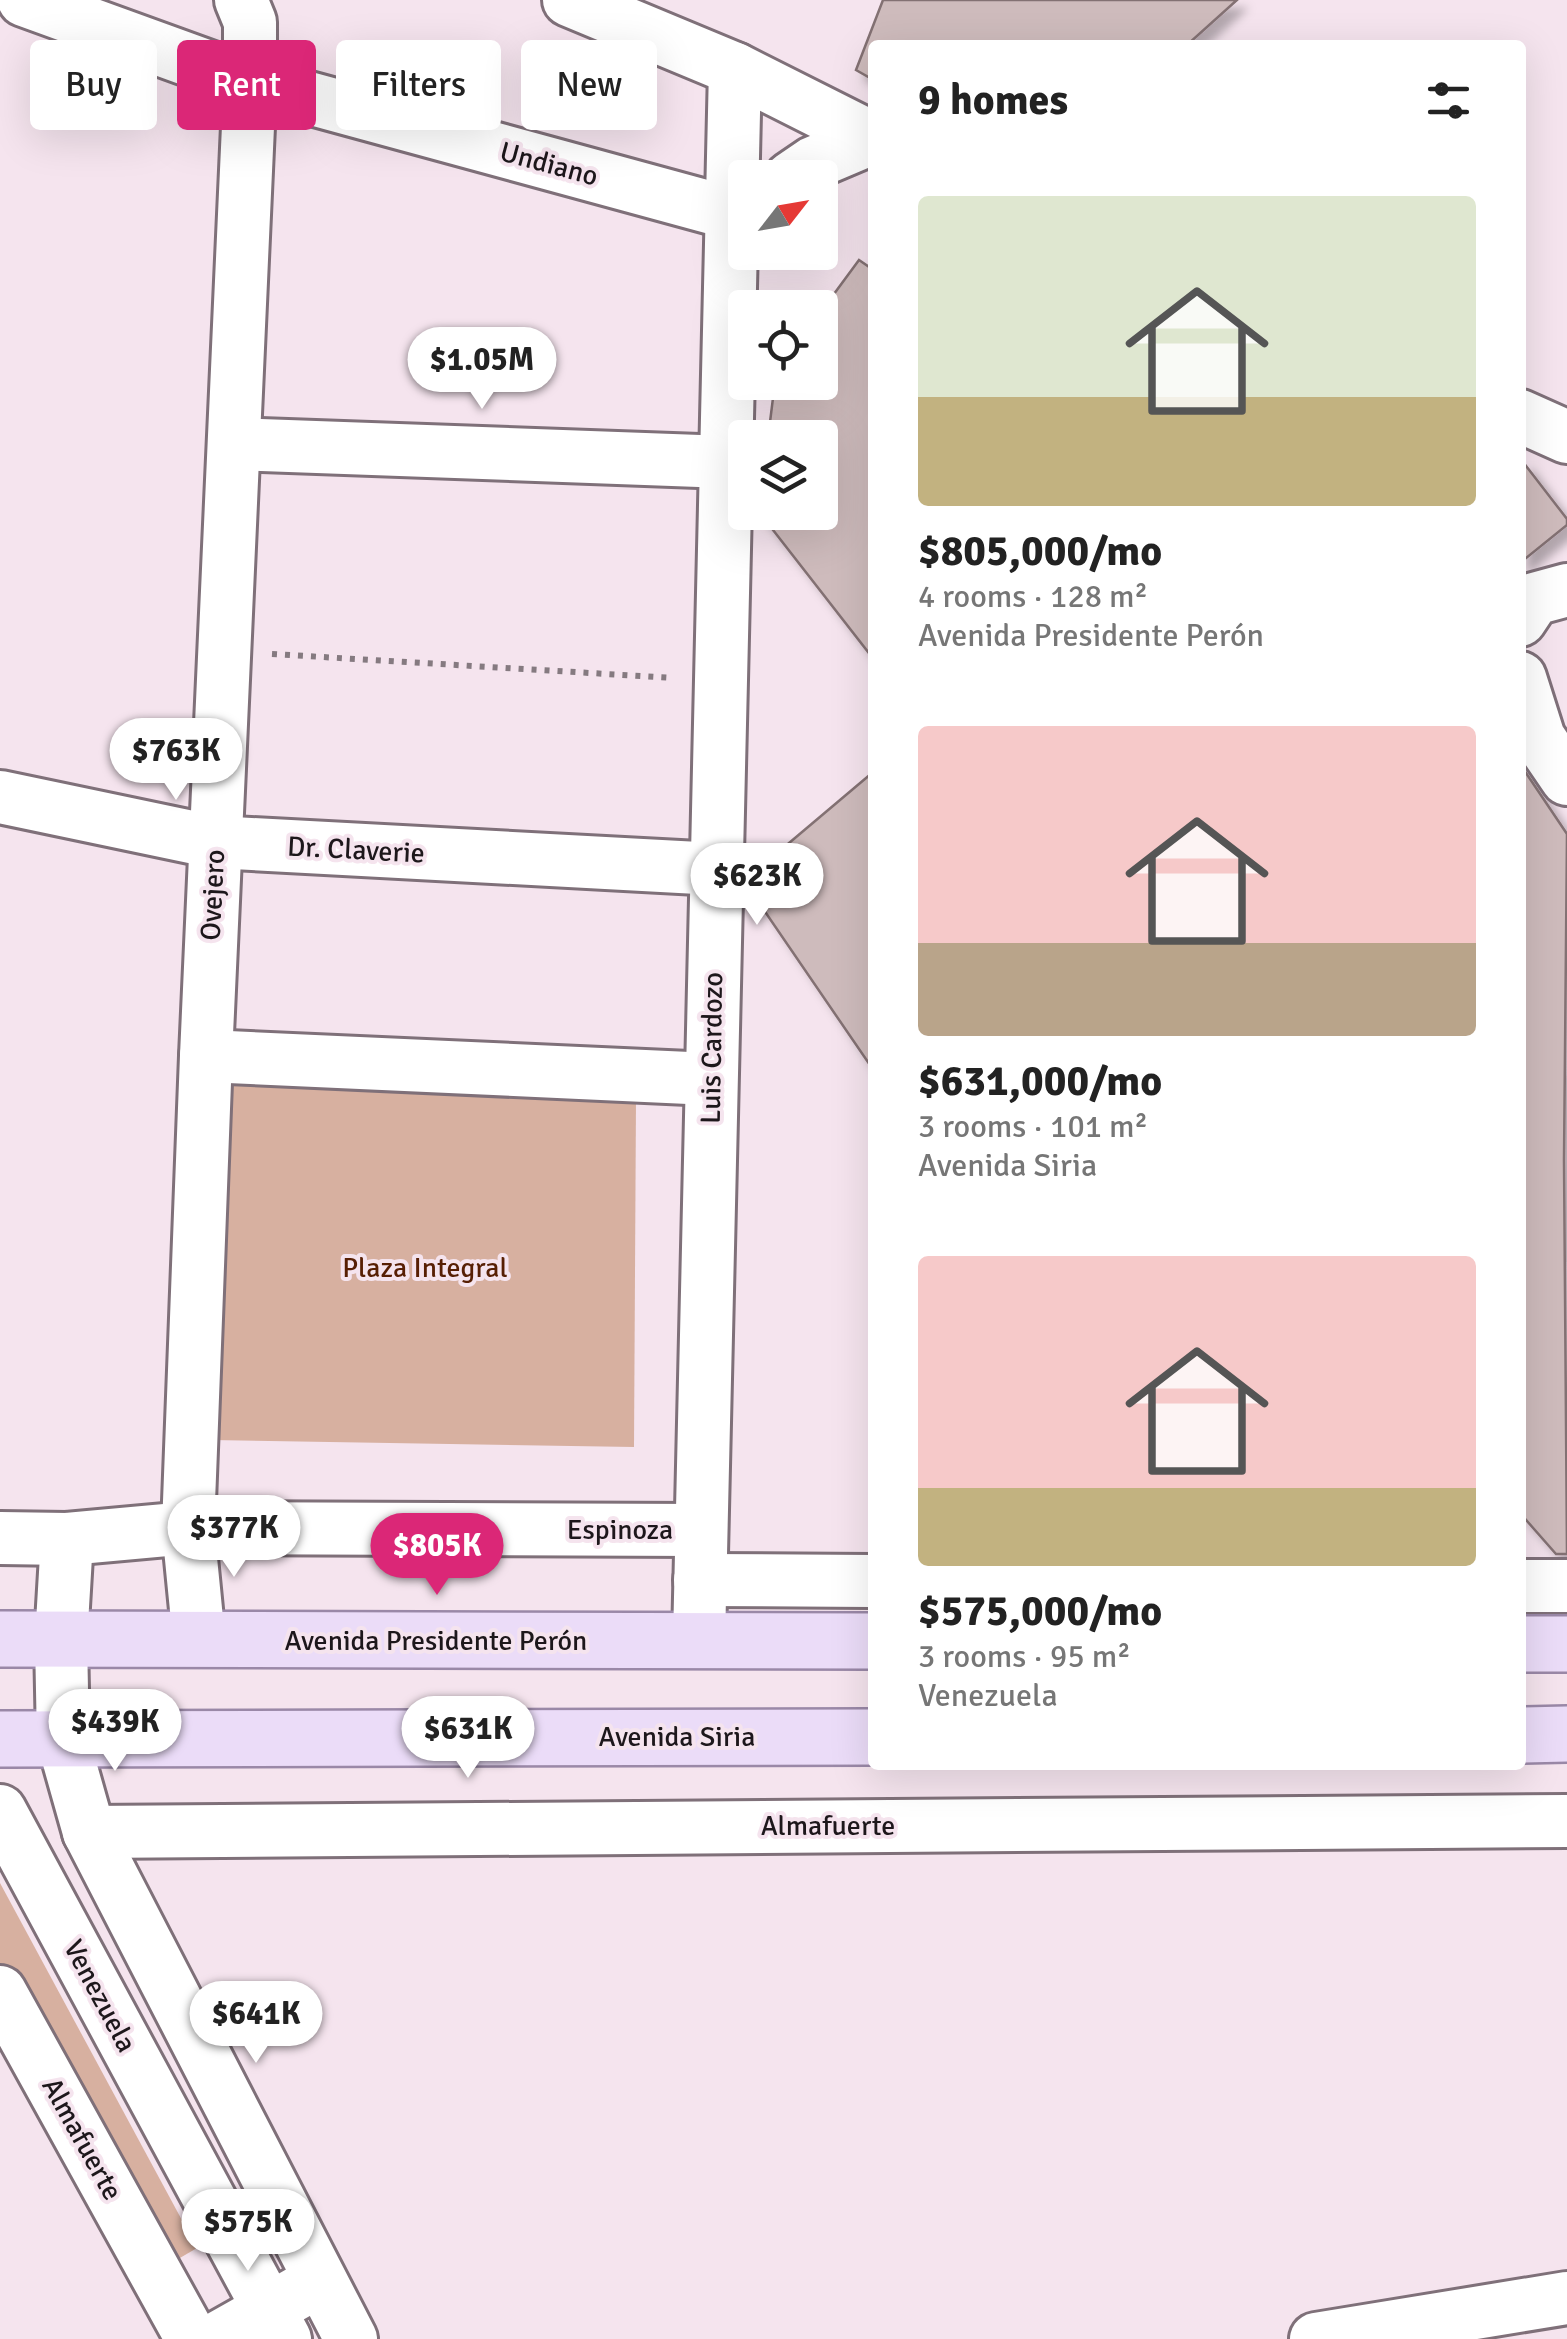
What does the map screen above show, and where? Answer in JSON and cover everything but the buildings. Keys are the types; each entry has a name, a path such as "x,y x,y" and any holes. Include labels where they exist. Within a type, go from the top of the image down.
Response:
{"main road":[{"name":"Avenida Presidente Perón","path":"0,1639 868,1642"},
{"path":"1526,1644 1567,1644"},
{"path":"1526,1735 1567,1734"},
{"name":"Avenida Siria","path":"62,1740 868,1737"},
{"path":"0,1739 62,1740"}],"street":[{"name":"Undiano","path":"24,0 177,56"},
{"name":"Ovejero","path":"241,0 250,22 250,40"},
{"path":"569,0 735,69 868,136"},
{"name":"Luis Cardozo","path":"735,69 738,160"},
{"name":"Undiano","path":"316,99 728,208"},
{"name":"Ovejero","path":"199,1640 188,1528 248,130"},
{"path":"818,160 868,138"},
{"name":"Luis Cardozo","path":"698,1641 727,462 736,270"},
{"path":"1526,419 1567,436"},
{"path":"235,444 727,462"},
{"path":"1526,611 1534,599 1567,590"},
{"path":"1526,696 1540,738 1567,779"},
{"name":"Dr. Claverie","path":"0,797 216,842 717,869"},
{"path":"206,1056 711,1079"},
{"name":"Espinoza","path":"0,1538 67,1539 188,1528 700,1555 868,1580"},
{"path":"67,1539 61,1640 62,1740 89,1832 352,2339"},
{"path":"1526,1586 1567,1586"},
{"name":"Venezuela","path":"0,1811 278,2324"},
{"name":"Almafuerte","path":"89,1832 1567,1821"},
{"name":"Almafuerte","path":"0,1992 192,2339"},
{"path":"216,2339 278,2324 320,2281"},
{"path":"1316,2339 1451,2328 1567,2298"}],"path":[{"path":"226,652 722,680"}],"green space":[{"name":"Plaza Integral","path":"227,1085 636,1098 634,1447 211,1440"},
{"path":"0,1883 197,2248 161,2269 0,1981"}]}
